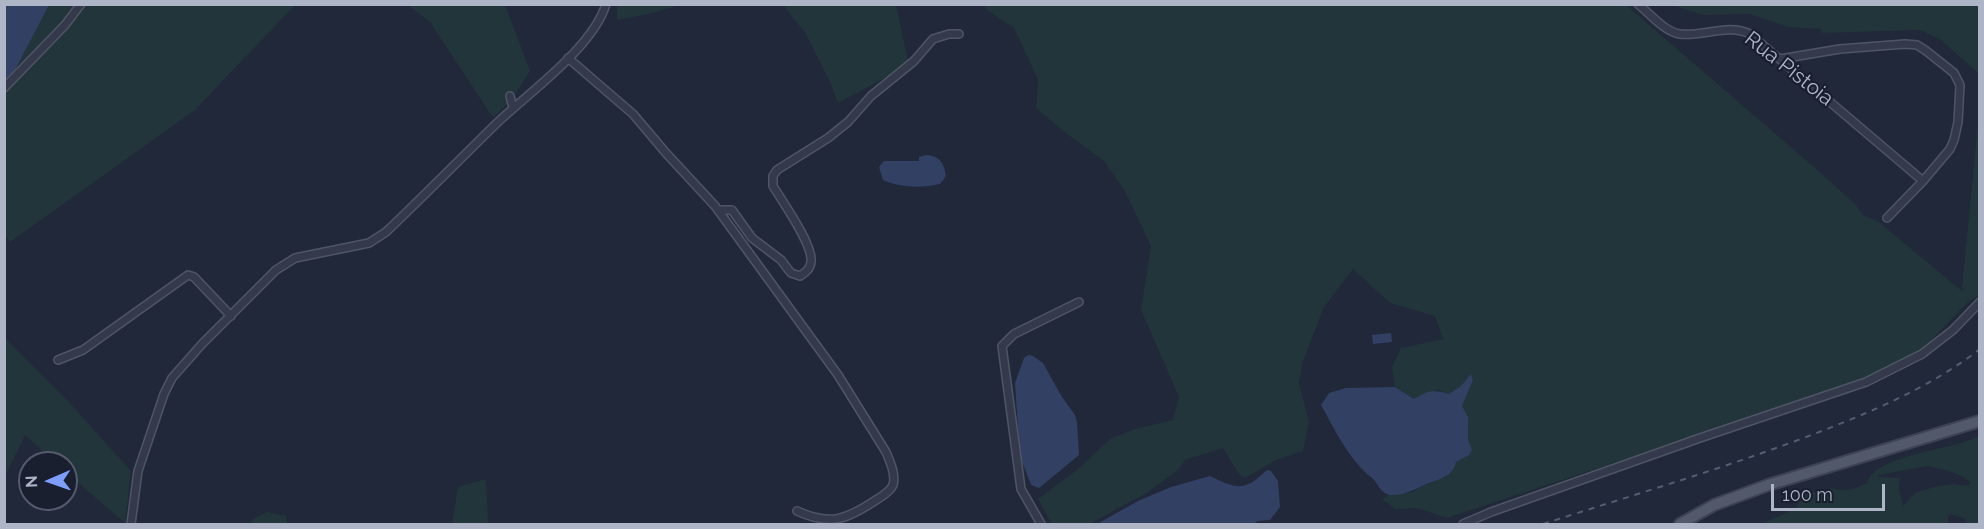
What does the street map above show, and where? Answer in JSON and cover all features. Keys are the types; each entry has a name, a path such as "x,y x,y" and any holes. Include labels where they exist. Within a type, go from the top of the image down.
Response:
{"main road":[{"path":"1680,525 1714,505 1768,485 1980,421"}],"street":[{"path":"4,88 65,25 81,4"},
{"path":"131,525 138,471 164,394 172,378 202,344 276,270 288,261 369,243 386,232 513,108 568,58 592,31 606,4"},
{"name":"Rua Pistoia","path":"1638,4 1676,33 1745,32 1923,181"},
{"path":"718,210 732,210 752,238 781,260 791,273 800,276 808,270 812,260 796,224 773,186 773,176 777,170 828,138 848,122 871,96 914,61 933,39 949,34 959,34"},
{"path":"1780,59 1803,53 1905,44 1917,45 1954,72 1960,85 1958,122 1950,149 1887,218"},
{"path":"568,58 633,114 718,210 838,375 886,452 894,478 889,491 845,518 820,520 797,510"},
{"path":"510,96 513,108"},
{"path":"58,360 83,350 188,276 194,277 231,316"},
{"path":"1041,525 1021,489 1002,346 1014,334 1079,302"},
{"path":"1463,525 1491,512 1866,382 1922,354 1953,330 1980,302"}],"shaded area":[{"path":"617,4 681,5 617,20"},
{"path":"49,5 295,5 195,110 10,242 4,234 4,81 13,74"},
{"path":"408,5 505,5 530,71 512,99 493,118 430,22"},
{"path":"783,5 896,5 909,65 838,103 806,34"},
{"path":"984,5 1626,5 1814,167 1855,204 1863,215 1879,222 1962,291 1967,287 1962,289 1979,113 1979,295 1967,303 1913,359 1876,376 1447,518 1417,508 1395,509 1382,499 1388,495 1413,492 1424,485 1446,477 1456,462 1472,450 1467,440 1468,430 1462,406 1473,380 1471,375 1449,394 1438,390 1414,399 1395,387 1392,367 1401,348 1443,339 1435,316 1390,303 1353,269 1324,307 1302,364 1299,383 1309,422 1303,451 1276,460 1245,478 1239,474 1223,448 1185,460 1178,470 1148,492 1090,524 1052,524 1038,499 1077,470 1110,439 1135,429 1173,420 1179,397 1141,310 1151,246 1125,191 1104,161 1036,108 1038,80 1014,28 987,10"},
{"path":"1672,5 1979,5 1979,74 1941,40 1920,30 1822,33 1821,29 1788,27 1750,14 1703,15"},
{"path":"5,338 67,400 131,471 125,523 78,482 78,451 43,451 25,435 5,476"},
{"path":"1979,436 1979,524 1964,524 1966,521 1964,518 1950,514 1948,524 1761,524 1795,509 1805,494 1831,488 1845,490 1858,487 1867,483 1873,473 1884,465","holes":["1927,466 1956,474 1971,483 1967,486 1953,484 1934,487 1915,493 1903,506 1899,489 1900,478 1879,477 1878,475"]},
{"path":"486,479 488,524 452,524 458,487"},
{"path":"267,512 286,516 287,524 250,524 253,519"}],"water":[{"path":"5,4 49,5 13,74 5,81"},
{"path":"926,155 938,159 944,167 946,176 940,184 911,186 897,185 883,180 879,167 884,161 919,161 919,157"},
{"path":"1391,333 1392,342 1373,344 1372,335"},
{"path":"1028,355 1043,363 1075,415 1077,423 1079,455 1039,488 1031,485 1020,456 1015,383 1024,358"},
{"path":"1471,374 1473,380 1462,406 1468,417 1468,440 1472,450 1469,455 1456,462 1452,471 1446,476 1401,494 1384,493 1360,467 1341,441 1321,405 1329,393 1346,388 1395,387 1414,399 1430,392 1449,394 1461,386"},
{"path":"1267,470 1271,471 1278,481 1280,507 1270,520 1257,521 1254,524 1097,524 1138,501 1171,487 1210,476 1234,486 1246,485"}],"railway":[{"path":"1543,524 1713,470 1835,426 1921,387 1980,349"}]}
